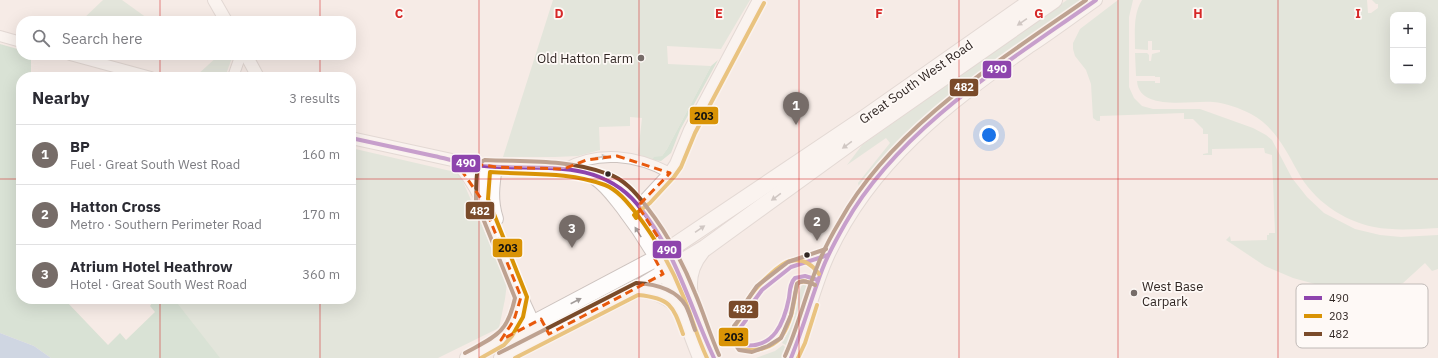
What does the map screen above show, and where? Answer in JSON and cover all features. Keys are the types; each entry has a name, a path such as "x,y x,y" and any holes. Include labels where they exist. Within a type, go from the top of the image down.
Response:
{"highway":[{"name":"Great South West Road","path":"468,358 501,340 534,319 657,254 856,124 1033,0"},
{"name":"Great South West Road","path":"502,358 637,289 672,274 705,248 858,137 1054,0"},
{"path":"637,289 663,294 674,301 684,302 692,268 696,259 705,248"}],"street":[{"path":"214,0 223,16"},
{"path":"626,213 646,199 670,173 680,156 690,130 759,0"},
{"path":"792,358 828,255 858,204 881,173 916,135 972,88 1096,0"},
{"path":"0,36 16,41"},
{"path":"83,60 114,72"},
{"path":"235,72 239,60"},
{"path":"249,60 255,72"},
{"path":"356,139 455,161 490,167 564,169 612,182 623,190 638,206 650,223 657,254"},
{"path":"564,169 586,160 603,156 617,156 651,165 670,173"},
{"path":"455,161 466,173 482,200 521,297 545,336"},
{"path":"482,200 482,187 490,167"},
{"path":"490,167 494,211 522,283 534,319"},
{"path":"591,176 604,187 626,213 672,274 684,302 699,358"},
{"path":"501,340 507,333 514,320 521,297"},
{"path":"684,302 700,326 714,358"}],"highlighted area":[{"path":"617,156 670,173 638,206 667,251 655,259 663,274 549,334 541,319 501,340 514,320 521,297 482,200 455,161 496,167 564,169 586,160"}],"green space":[{"path":"103,0 122,0 144,16 86,16"},
{"path":"553,0 750,0 721,49 667,46 668,64 711,66 662,156 652,160 638,154 642,118 630,117 630,126 599,127 600,150 578,156 503,157"},
{"path":"1067,0 1085,0 951,95 914,125 897,141 859,187 858,183 890,143 886,138 847,165 862,145"},
{"path":"1118,0 1133,0 1129,17 1129,87 1134,98 1142,106 1153,109 1200,109 1253,128 1266,135 1272,140 1292,178 1307,197 1324,213 1355,229 1380,235 1401,237 1438,235 1438,269 1432,271 1425,263 1403,283 1399,284 1315,284 1293,278 1265,266 1226,240 1230,236 1231,241 1267,240 1267,235 1269,235 1269,233 1275,233 1272,155 1265,153 1264,148 1212,149 1212,155 1203,155 1208,153 1208,134 1203,134 1203,129 1193,119 1184,119 1184,113 1100,116 1100,121 1097,121 1093,118 1091,84 1086,70 1075,56 1073,49 1073,43 1080,29"},
{"path":"1142,0 1367,0 1368,13 1371,13 1378,8 1378,4 1372,0 1438,0 1438,228 1390,229 1374,227 1351,220 1330,208 1312,192 1304,182 1279,139 1266,125 1251,114 1232,106 1218,103 1180,103 1156,101 1147,97 1140,91 1137,81 1155,81 1155,83 1160,83 1160,77 1136,76 1135,53 1147,53 1149,55 1149,61 1151,61 1152,54 1160,52 1160,50 1152,50 1152,41 1148,41 1148,50 1135,49 1135,24 1137,11"},
{"path":"0,44 16,49 16,60 31,60 31,72 16,72 16,304 69,304 108,345 120,333 126,340 155,312 150,306 151,304 178,304 220,358 51,358 34,346 0,333"},
{"path":"214,60 231,60 227,72 200,72"},
{"path":"718,60 680,130 671,153 661,161 652,160 654,157 662,156 667,149 711,66"},
{"path":"356,149 455,172 461,177 507,283 499,328 438,358 219,358 177,304 356,304"},
{"path":"803,282 806,284 807,289 795,329 788,346 782,343"},
{"path":"783,345 787,349 787,354 783,358 756,358 775,351"}],"water":[{"path":"0,333 34,346 51,358 0,358"}],"transit line":[{"name":"482","path":"785,356 819,261 827,244 862,187 888,156 918,126 950,98 1018,47 1086,0"},
{"name":"490","path":"791,358 822,270 833,246 845,224 868,189 895,157 925,127 958,99 992,73 1096,0"},
{"name":"203","path":"636,218 634,215 650,203 674,177 681,167 695,133 764,3"},
{"name":"490","path":"356,139 475,165 561,169 582,172 602,178 620,188 637,204 662,240 681,278 714,358"},
{"name":"482","path":"465,353 499,333 508,319 515,298 476,201 478,167 480,162 485,160 547,162 593,169 614,176 634,191 661,227 680,259 719,355"},
{"name":"203","path":"481,358 504,345 512,336 523,317 527,297 488,199 490,172 548,174 576,177 605,185 618,193 630,205 643,223 657,243 669,265 684,298 707,358"},
{"name":"482","path":"815,285 803,281 797,284 791,315 781,338 768,346 752,352 739,350 733,341 734,326 741,317 746,302 757,286 788,262 826,249"},
{"name":"490","path":"818,280 805,276 795,278 791,284 784,316 776,332 763,343 743,345 739,340 740,328 746,320 751,305 762,290 791,267 828,255"},
{"name":"203","path":"815,285 803,281 797,284 794,305 788,325 781,337 776,342 761,349 753,350 745,349 734,341 734,329 741,317 745,305 758,286 775,270 790,261 799,260 813,267 819,274"},
{"name":"482","path":"499,353 636,283 658,286 677,295 686,306 695,330"},
{"name":"203","path":"515,358 638,295 658,298 669,305 673,310 683,334"},
{"name":"203","path":"798,358 805,343 817,305"}],"place":[{"name":"Old Hatton Farm","path":"641,58"},
{"name":"BP","path":"796,125"},
{"name":"Hatton Cross","path":"817,241"},
{"name":"Atrium Hotel Heathrow","path":"572,248"},
{"name":"West Base Carpark","path":"1134,293"}]}
